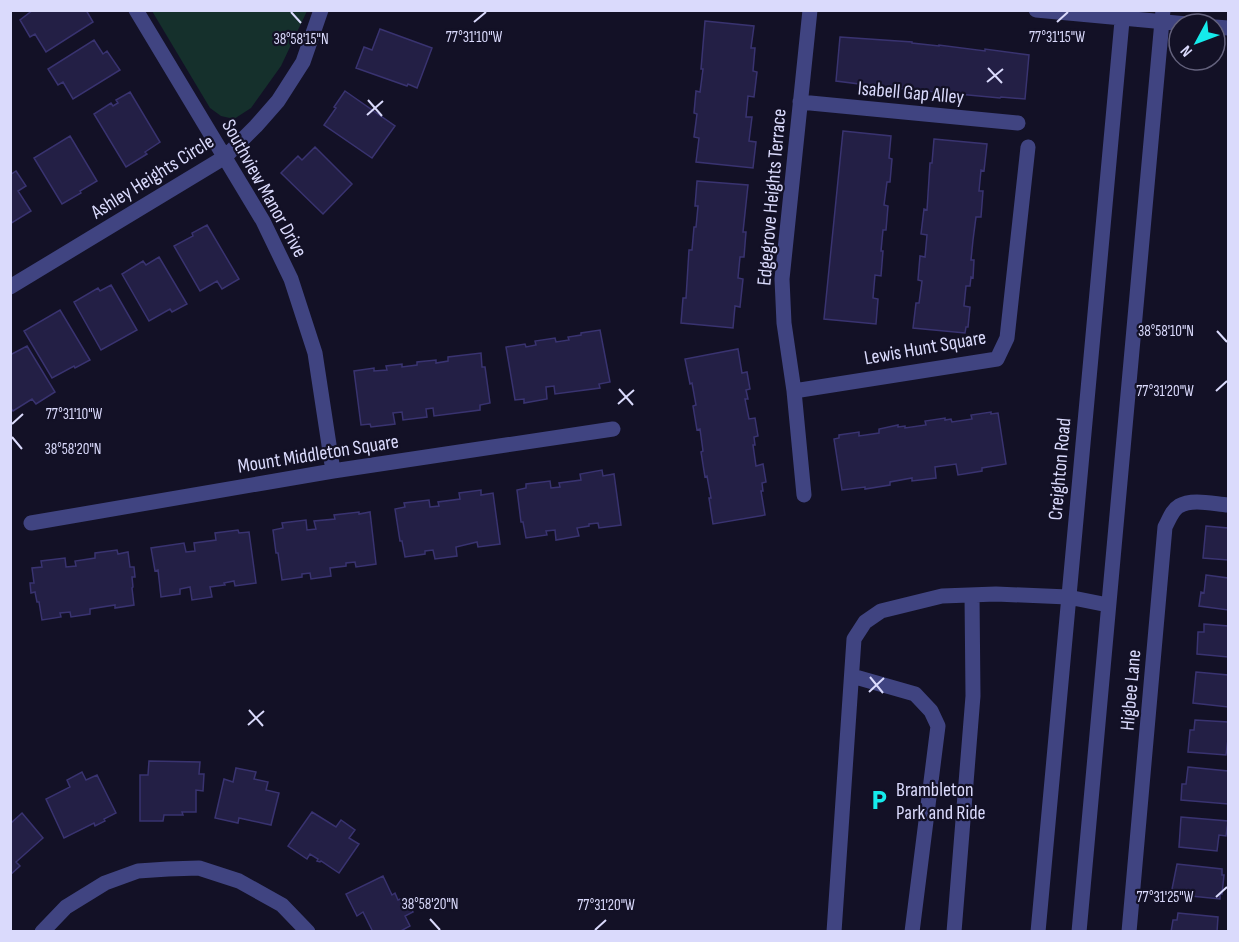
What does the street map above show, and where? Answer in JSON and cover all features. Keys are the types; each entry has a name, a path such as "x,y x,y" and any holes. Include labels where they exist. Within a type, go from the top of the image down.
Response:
{"street":[{"name":"Southview Manor Drive","path":"136,10 263,221 291,279 315,353 333,471"},
{"name":"Ashley Heights Circle","path":"10,287 225,157 278,101 303,62 321,10"},
{"name":"Edgegrove Heights Terrace","path":"804,495 794,391 784,323 782,279 810,10"},
{"path":"1036,10 1163,16 1079,932"},
{"name":"Creighton Road","path":"1038,932 1123,15"},
{"name":"Isabell Gap Alley","path":"800,102 1018,123"},
{"name":"Lewis Hunt Square","path":"794,391 997,359 1007,338 1028,147"},
{"name":"Mount Middleton Square","path":"31,523 333,471 613,429"},
{"name":"Higbee Lane","path":"1129,932 1165,527 1179,506 1192,502 1228,505"},
{"path":"834,932 854,639 865,622 881,611 942,596 996,594 1068,597 1108,605"},
{"path":"954,932 973,696 972,595"},
{"path":"852,676 915,694 931,711 938,726 912,932"},
{"path":"42,932 66,907 105,883 138,871 199,868 238,881 282,905 308,932"}],"green space":[{"path":"152,11 307,11 281,66 251,108 234,119 221,116 210,108"}],"building":[{"path":"33,10 86,10 93,22 46,52 35,34 30,37 20,20"},
{"path":"705,21 754,26 751,48 755,48 753,71 757,72 754,97 748,96 746,117 752,117 749,141 756,142 753,168 696,162 699,138 694,137 697,114 694,113 696,91 700,92 703,69 701,69"},
{"path":"380,29 432,48 417,88 356,68 364,47 372,50"},
{"path":"840,37 912,42 1029,55 1025,99 836,81"},
{"path":"94,40 103,54 107,51 120,70 73,99 63,82 58,85 48,69"},
{"path":"345,91 395,126 372,158 324,125"},
{"path":"130,92 160,142 145,152 147,154 126,167 94,114 111,103 113,106 118,103 116,100"},
{"path":"843,131 891,136 889,158 892,159 890,182 887,182 884,205 888,206 886,230 883,230 881,276 875,275 873,298 878,299 876,324 824,319"},
{"path":"70,136 97,181 62,204 34,158"},
{"path":"934,139 987,144 979,191 983,191 981,217 976,217 973,240 971,260 974,260 973,278 971,277 970,286 966,286 964,306 970,307 968,327 965,333 913,328 922,281 918,280 920,256 925,257 927,235 921,234 924,209 927,210"},
{"path":"315,147 352,184 323,214 281,173 298,156 302,160"},
{"path":"16,171 26,186 18,191 31,211 10,224 10,175"},
{"path":"697,181 748,185 743,232 746,232 744,257 740,257 738,278 743,279 740,307 735,306 733,328 681,323 683,298 686,298 689,250 692,250 694,227 696,227"},
{"path":"207,225 239,279 222,289 217,281 200,291 174,246"},
{"path":"159,257 187,304 172,312 170,309 149,321 122,274 143,261 146,265"},
{"path":"111,285 137,330 101,350 74,302 98,288 100,291"},
{"path":"60,310 90,360 52,378 24,331"},
{"path":"600,330 610,382 599,384 600,388 555,394 554,386 546,387 547,399 524,403 524,399 515,400 506,347 525,344 526,347 536,345 535,341 555,338 556,342 569,340 568,337"},
{"path":"27,346 55,392 36,404 32,399 13,411 10,407 10,355"},
{"path":"738,349 742,373 747,372 750,389 746,390 748,399 745,399 749,419 755,418 758,436 754,437 755,445 753,445 756,466 763,464 766,482 762,483 763,491 761,491 765,515 713,524 709,498 711,498 701,452 703,451 700,429 697,430 693,406 696,405 685,359"},
{"path":"481,353 490,403 480,405 480,410 434,416 433,408 426,409 427,417 403,420 402,412 393,413 395,424 371,427 370,424 361,425 354,371 374,368 374,371 387,370 386,366 402,364 402,367 417,365 417,362 436,360 436,363 448,361 448,357"},
{"path":"991,412 991,414 998,413 1006,464 958,475 956,464 935,467 936,478 912,481 912,478 890,482 890,485 842,490 834,439 839,438 839,435 859,432 859,436 879,433 879,429 898,425 898,427 905,426 905,428 926,425 925,421 945,418 945,420 951,419 952,422 972,419 971,415"},
{"path":"602,470 603,476 614,474 621,525 599,528 598,523 589,524 589,526 577,528 579,536 556,540 555,530 546,531 547,535 526,538 523,522 521,522 517,490 526,488 526,484 550,481 551,488 560,487 559,483 581,480 580,474"},
{"path":"481,490 481,495 493,493 500,544 478,547 477,542 456,547 457,556 435,559 433,550 425,551 425,554 405,557 395,509 405,507 404,503 429,500 430,507 439,506 438,502 460,499 459,493"},
{"path":"359,512 359,514 370,512 376,564 356,567 355,562 346,563 346,566 330,568 331,576 311,579 310,573 302,574 302,577 282,580 273,530 283,528 282,523 306,520 307,530 316,529 314,521 335,519 334,515"},
{"path":"1206,526 1228,528 1228,560 1203,558"},
{"path":"238,530 239,533 249,532 256,583 235,586 234,581 224,583 225,585 210,587 212,597 192,600 190,587 180,589 180,594 161,597 158,570 155,571 151,548 184,543 186,552 195,551 194,543 216,540 215,533"},
{"path":"117,550 118,554 128,552 130,567 134,567 135,577 132,577 132,588 134,605 90,609 90,614 71,617 70,612 60,613 61,617 42,620 35,592 31,593 30,583 34,583 32,568 42,567 41,561 65,558 66,567 76,566 75,561 95,558 95,553"},
{"path":"1206,575 1228,578 1228,610 1199,606 1201,592 1204,593"},
{"path":"1204,624 1228,626 1228,657 1197,654 1198,632 1204,632"},
{"path":"1196,672 1228,675 1228,707 1193,703"},
{"path":"1195,720 1228,722 1226,755 1188,752 1190,730 1194,730"},
{"path":"149,761 200,762 199,774 204,774 203,791 196,790 196,812 164,815 163,821 140,821 140,775 148,775"},
{"path":"1188,767 1228,771 1228,804 1181,800 1182,784 1186,784"},
{"path":"236,768 256,772 254,779 268,782 266,790 279,793 271,825 239,818 238,823 215,818 224,779 233,782"},
{"path":"82,772 86,780 97,775 116,813 95,826 94,823 64,838 46,799 70,787 67,780"},
{"path":"312,812 336,827 341,820 355,830 349,838 359,844 339,873 321,861 317,861 318,859 310,854 307,859 288,846"},
{"path":"22,813 43,838 16,862 20,866 10,875 10,821 12,822"},
{"path":"1181,817 1228,821 1226,836 1219,835 1217,851 1179,847"},
{"path":"1177,864 1222,869 1222,875 1224,875 1220,899 1171,894"},
{"path":"383,876 392,895 395,893 398,900 405,897 413,912 405,916 410,926 399,932 373,932 363,912 357,916 346,894"},
{"path":"1178,913 1218,917 1217,932 1171,932 1173,920 1177,920"}],"place":[{"name":"Brambleton Park and Ride","path":"879,800"}]}
